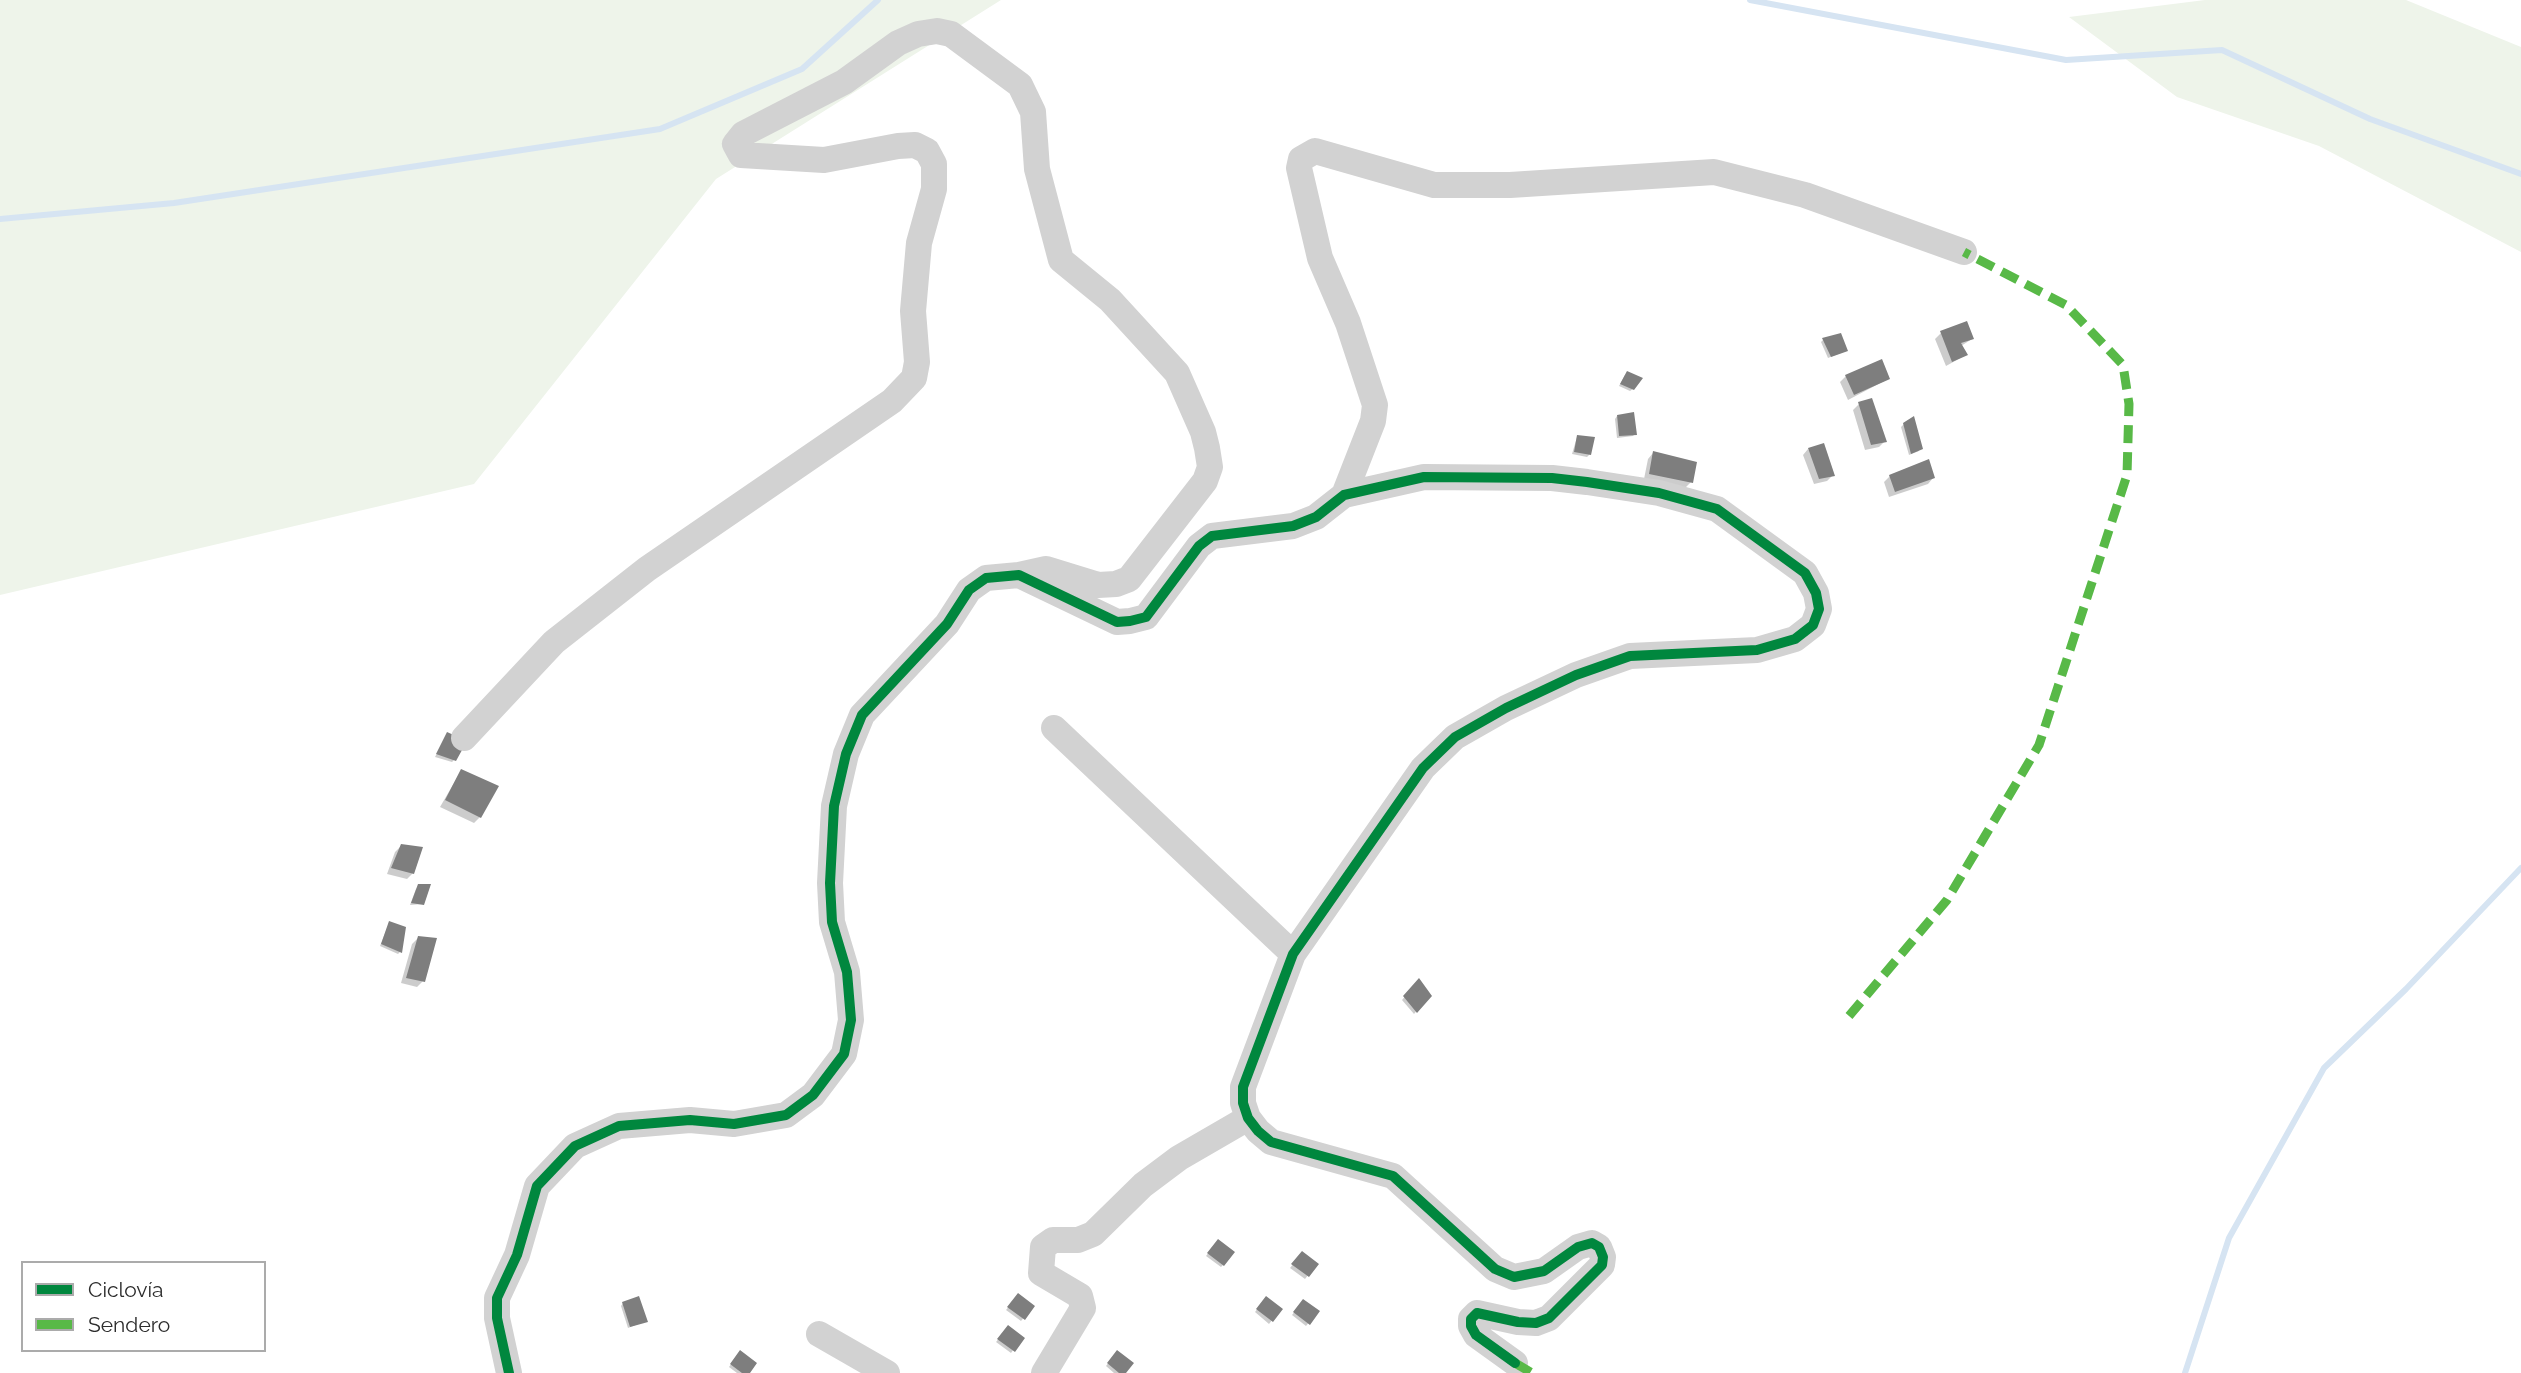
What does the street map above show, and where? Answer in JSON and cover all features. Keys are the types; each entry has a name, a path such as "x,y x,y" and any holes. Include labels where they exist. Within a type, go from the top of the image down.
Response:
{"street":[{"path":"464,738 554,642 647,569 892,401 914,378 917,362 913,311 919,243 934,189 934,164 927,151 915,145 898,146 824,160 741,155 735,144 743,134 844,82 898,43 918,34 937,31 951,34 1020,85 1033,113 1037,169 1061,260 1110,300 1177,373 1203,432 1210,467 1205,481 1129,579 1116,584 1098,585 1046,569 986,578 969,590 947,624 862,715 846,754 834,806 830,883 832,922 847,972 851,1020 844,1054 813,1095 786,1115 734,1124 690,1120 619,1126 575,1146 537,1186 517,1255 497,1298 497,1318 509,1373"},
{"path":"1344,495 1373,421 1374,405 1372,389 1349,323 1320,258 1298,168 1301,159 1315,150 1434,184 1510,185 1714,172 1805,195 1964,252"},
{"path":"1019,575 1117,622 1130,621 1146,617 1199,546 1212,536 1293,526 1316,517 1344,495 1424,477 1552,478 1659,493 1717,509 1805,573 1816,593 1819,609 1813,625 1794,639 1757,650 1630,656 1576,675 1506,708 1455,737 1423,768 1293,954 1242,1087 1243,1104 1248,1118 1271,1142 1393,1176 1495,1269 1514,1277 1544,1271 1578,1247 1592,1243 1599,1247 1603,1257 1602,1265 1549,1318 1536,1323 1518,1322 1477,1313 1471,1319 1476,1335 1515,1363"},
{"path":"1054,728 1293,954"},
{"path":"1044,1373 1083,1308 1080,1296 1041,1273 1043,1247 1053,1240 1078,1240 1093,1234 1143,1185 1178,1158 1248,1118"},
{"path":"819,1334 887,1373"}],"shaded area":[{"path":"0,0 1001,0 716,179 474,484 0,595"},
{"path":"2205,0 2406,0 2521,47 2521,252 2319,146 2177,97 2069,17"}],"building":[{"path":"1967,321 1974,339 1961,343 1968,355 1952,362 1940,331"},
{"path":"1841,333 1848,351 1831,357 1822,338"},
{"path":"1882,359 1890,379 1854,395 1845,375"},
{"path":"1627,371 1643,378 1634,390 1620,384"},
{"path":"1872,398 1887,442 1871,445 1858,402"},
{"path":"1634,412 1637,435 1619,436 1617,415"},
{"path":"1914,416 1923,449 1911,454 1903,423"},
{"path":"1577,435 1595,437 1591,455 1574,452"},
{"path":"1824,443 1835,476 1819,479 1808,448"},
{"path":"1653,451 1697,462 1693,483 1649,474"},
{"path":"1929,459 1935,478 1895,492 1889,475"},
{"path":"447,732 467,741 456,761 436,754"},
{"path":"461,769 499,786 481,818 445,800"},
{"path":"401,844 423,847 414,874 391,868"},
{"path":"418,884 431,884 424,905 411,903"},
{"path":"389,921 406,927 402,953 381,944"},
{"path":"418,936 437,938 425,982 406,978"},
{"path":"1419,978 1432,996 1417,1013 1403,996"},
{"path":"1218,1239 1235,1252 1224,1266 1207,1253"},
{"path":"1302,1251 1319,1264 1309,1277 1291,1264"},
{"path":"1018,1293 1035,1306 1025,1320 1007,1307"},
{"path":"639,1296 648,1322 630,1327 622,1302"},
{"path":"1266,1296 1283,1309 1273,1322 1256,1309"},
{"path":"1303,1299 1320,1311 1310,1325 1293,1312"},
{"path":"1008,1325 1025,1338 1015,1352 997,1339"},
{"path":"740,1350 757,1363 750,1373 742,1373 730,1364"},
{"path":"1117,1350 1134,1363 1126,1373 1119,1373 1107,1363"}],"waterway":[{"path":"0,219 174,203 660,129 802,69 878,0"},
{"path":"1750,0 2066,60 2222,50 2370,119 2521,174"},
{"path":"2185,1373 2229,1238 2324,1068 2406,989 2521,868"}],"marked path":[{"path":"1849,1016 1947,900 2039,745 2127,475 2129,404 2123,365 2066,305 1964,252"},
{"path":"1515,1363 1532,1373"}],"cycle path":[{"path":"509,1373 497,1318 497,1298 517,1255 537,1186 575,1146 619,1126 690,1120 734,1124 786,1115 813,1095 844,1054 851,1020 847,972 832,922 830,883 834,806 846,754 862,715 947,624 969,590 986,578 1019,575 1117,622 1130,621 1146,617 1199,546 1212,536 1293,526 1316,517 1344,495 1424,477 1552,478 1659,493 1717,509 1805,573 1816,593 1819,609 1813,625 1795,639 1757,650 1630,656 1576,675 1506,708 1455,737 1423,768 1293,954 1243,1087 1243,1103 1248,1118 1258,1131 1271,1142 1393,1176 1495,1269 1514,1277 1544,1271 1578,1247 1592,1243 1599,1247 1603,1257 1602,1265 1549,1318 1536,1323 1518,1322 1477,1313 1471,1319 1476,1335 1515,1363"}]}
